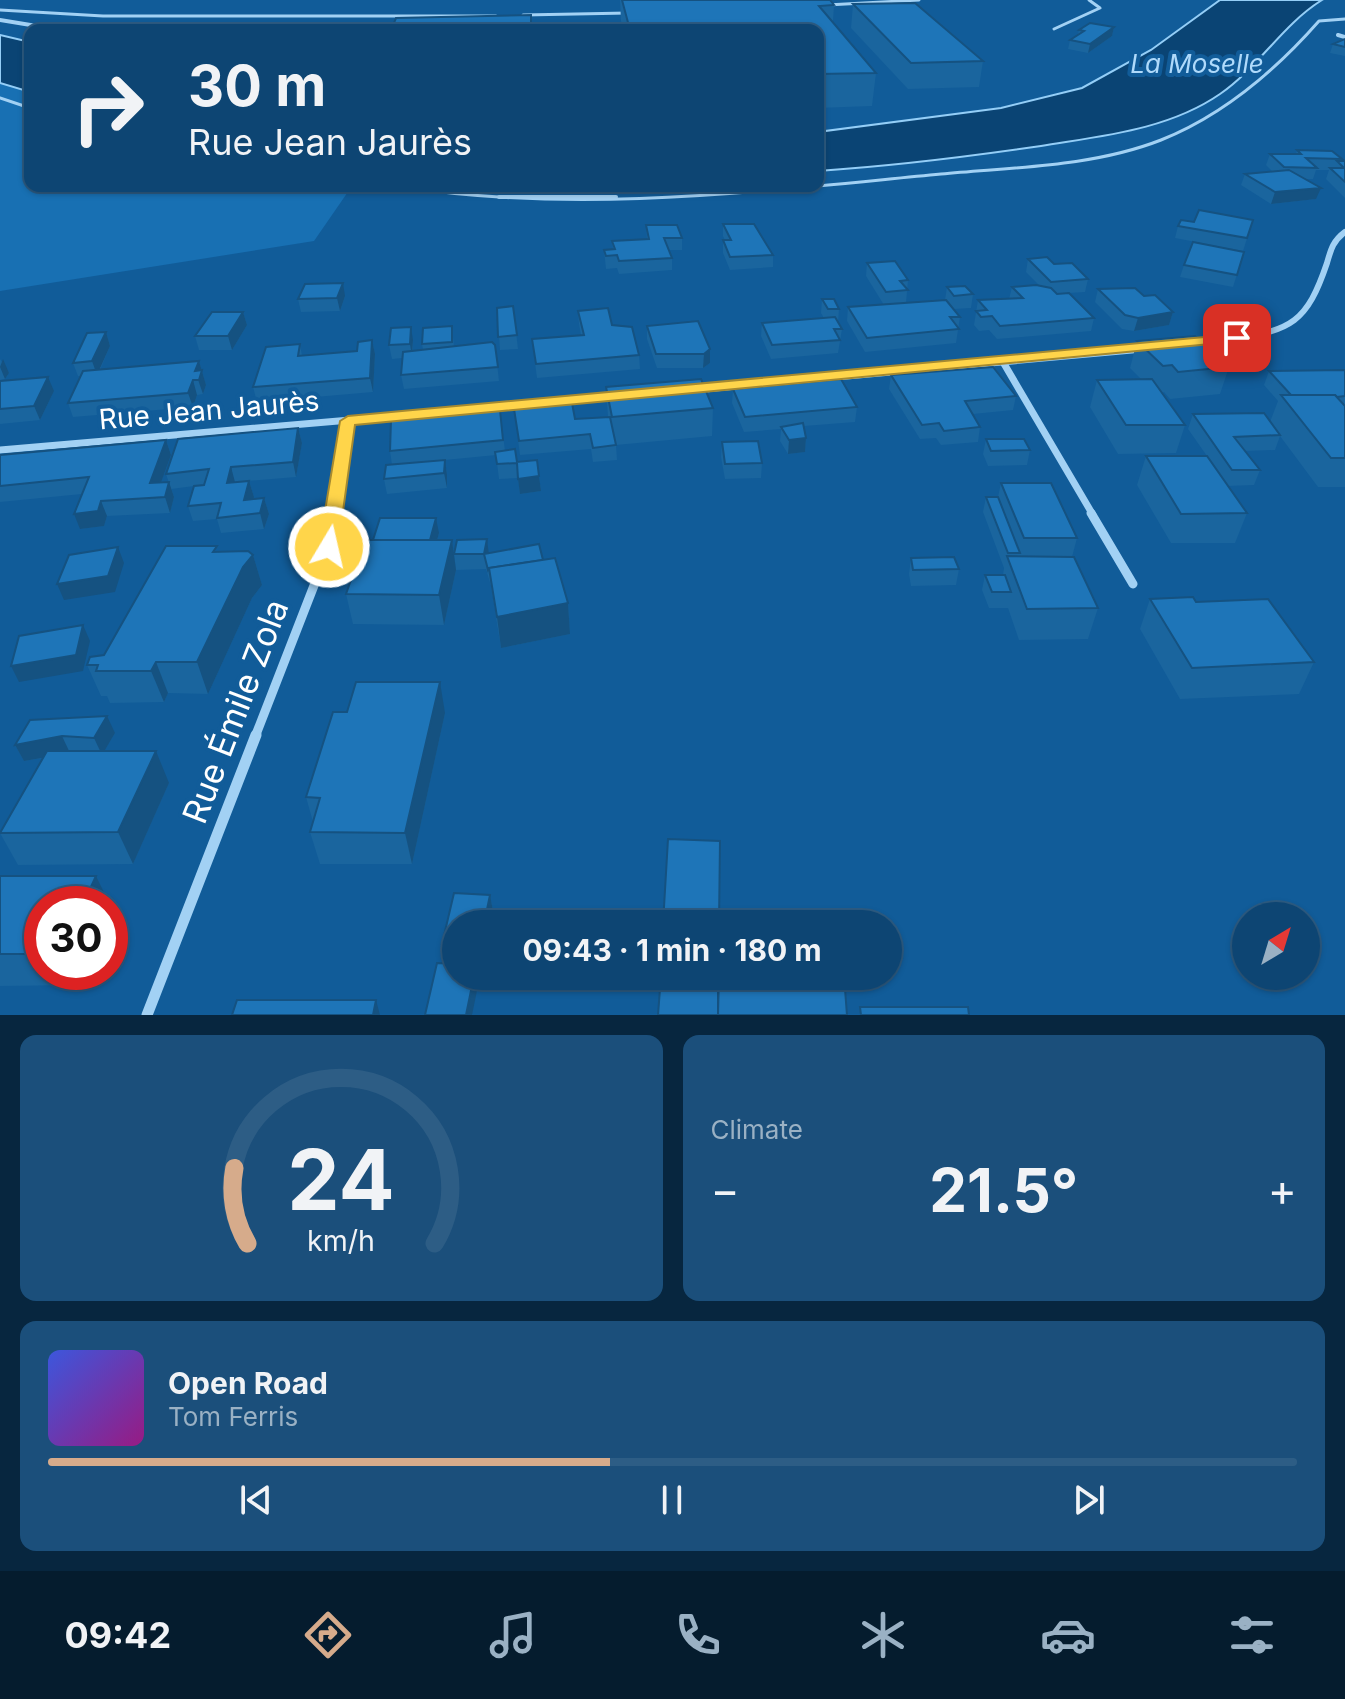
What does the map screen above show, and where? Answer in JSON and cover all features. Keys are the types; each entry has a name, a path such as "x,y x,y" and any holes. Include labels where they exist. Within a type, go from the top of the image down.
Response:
{"street":[{"path":"0,20 24,24"},
{"path":"1338,35 1345,37"},
{"path":"1186,345 1237,338 1297,322 1314,301 1334,240 1345,232"},
{"path":"676,392 1156,347"},
{"path":"1003,362 1133,584"},
{"name":"Rue Jean Jaurès","path":"0,450 629,396"},
{"name":"Rue Émile Zola","path":"147,1015 329,547 348,421"}],"lane":[{"path":"820,5 919,0"},
{"path":"1054,29 1100,8 1089,0"},
{"path":"0,10 103,16 497,16"},
{"path":"511,16 632,13"},
{"path":"824,186 1055,163 1159,141 1242,95 1319,21 1345,19"},
{"path":"0,98 24,106"},
{"path":"444,192 489,198 561,200 741,192"}],"shaded area":[{"path":"0,82 24,88 24,192 348,192 314,241 0,291"}],"water":[{"name":"La Moselle","path":"1220,0 1322,0 1295,22 1234,84 1200,106 1156,124 1110,135 1013,150 824,170 824,131 1001,108 1082,88 1151,50"},
{"path":"0,35 24,41 24,90 0,83"}],"building":[{"path":"622,0 830,0 834,5 819,6 876,73 824,74 824,24 628,24"},
{"path":"915,3 983,61 911,63 853,4"},
{"path":"531,15 531,24 394,24 396,18"},
{"path":"1090,23 1114,27 1090,44 1070,40 1084,31 1079,30"},
{"path":"1345,39 1345,47 1333,44"},
{"path":"1297,150 1332,151 1342,159 1306,158 1317,168 1284,167 1270,154 1301,154"},
{"path":"1337,161 1345,161 1345,182 1330,168 1344,168"},
{"path":"1289,170 1321,188 1275,192 1245,174"},
{"path":"1199,210 1253,220 1247,238 1178,226 1181,220 1194,222"},
{"path":"723,224 754,224 773,255 730,257 723,240 731,240"},
{"path":"646,225 677,225 682,238 664,238 672,258 619,261 617,255 606,256 604,250 615,249 612,241 649,239"},
{"path":"1193,242 1244,252 1237,275 1184,265"},
{"path":"1047,257 1054,264 1072,263 1088,279 1051,282 1028,259"},
{"path":"895,261 908,280 900,281 908,290 886,292 867,263"},
{"path":"343,283 337,298 298,299 305,284"},
{"path":"1036,285 1051,288 1057,294 1069,293 1094,318 1000,326 992,316 981,317 976,311 987,310 978,300 1023,298 1012,287"},
{"path":"965,286 973,294 954,296 947,287"},
{"path":"1135,288 1144,296 1155,295 1173,312 1138,318 1125,315 1098,289"},
{"path":"822,299 834,299 839,309 828,309"},
{"path":"946,300 960,317 950,317 959,329 867,338 848,307"},
{"path":"513,306 517,335 498,337 497,308"},
{"path":"608,308 612,325 632,327 639,355 536,364 532,339 584,335 578,311"},
{"path":"212,312 243,312 228,336 195,336"},
{"path":"835,317 842,329 834,329 840,340 772,345 762,323"},
{"path":"698,321 710,349 704,354 656,354 647,326"},
{"path":"452,326 452,342 422,344 423,328"},
{"path":"411,327 410,344 389,345 391,328"},
{"path":"106,332 92,361 73,363 87,333"},
{"path":"1195,336 1229,367 1178,372 1172,365 1163,366 1137,341"},
{"path":"372,340 370,378 253,387 266,347 300,344 298,356 357,351 358,342"},
{"path":"492,342 498,367 401,375 403,352"},
{"path":"199,361 195,371 202,370 199,380 193,380 188,393 68,403 83,371"},
{"path":"993,367 1016,396 965,401 980,427 944,431 939,423 922,425 891,375"},
{"path":"1345,370 1345,396 1337,397 1291,395 1269,371"},
{"path":"48,377 34,406 0,409 0,381"},
{"path":"701,379 713,408 612,417 606,387"},
{"path":"841,379 857,407 745,417 733,389"},
{"path":"1152,379 1185,425 1126,425 1097,380"},
{"path":"1281,395 1335,395 1345,406 1345,458 1331,458"},
{"path":"572,403 575,419 610,417 616,445 593,448 590,434 519,441 514,409"},
{"path":"500,410 503,440 390,451 391,420"},
{"path":"1264,413 1280,435 1234,437 1260,470 1232,470 1193,414"},
{"path":"803,423 806,438 789,440 781,427"},
{"path":"298,428 293,462 231,467 227,483 249,481 244,500 264,498 260,513 217,518 221,503 188,506 194,486 204,485 209,469 166,474 178,439"},
{"path":"986,439 1024,439 1030,450 991,451"},
{"path":"166,440 150,483 169,482 165,497 101,501 98,511 74,514 89,477 0,486 0,455"},
{"path":"758,441 762,463 725,464 722,442"},
{"path":"515,449 517,462 537,460 539,476 518,479 517,463 497,464 495,452"},
{"path":"1146,456 1207,456 1247,513 1181,514"},
{"path":"445,460 444,473 384,479 386,465"},
{"path":"1001,483 1051,483 1077,538 1024,538"},
{"path":"986,497 998,497 1020,553 1008,553"},
{"path":"380,518 436,518 430,540 373,540"},
{"path":"487,539 484,554 454,554 457,540"},
{"path":"365,540 452,540 439,595 346,594"},
{"path":"539,544 543,560 488,570 484,554"},
{"path":"166,546 217,546 213,552 248,551 253,555 243,567 197,662 156,662 151,671 96,671 98,665 87,665 90,657 104,655"},
{"path":"118,547 108,576 57,584 69,555"},
{"path":"1007,556 1074,557 1098,608 1027,609"},
{"path":"954,557 959,569 913,570 911,558"},
{"path":"555,558 568,603 497,617 489,568"},
{"path":"985,575 1005,575 1011,592 992,592"},
{"path":"1193,597 1196,602 1268,599 1314,662 1192,668 1150,599"},
{"path":"83,625 76,655 11,666 19,636"},
{"path":"356,682 440,682 405,833 310,832 320,798 306,797 333,712 347,712"},
{"path":"107,716 94,738 62,736 15,745 30,720"},
{"path":"47,751 156,751 118,832 0,833"},
{"path":"668,839 720,841 719,910 664,910"},
{"path":"0,876 96,876 91,886 24,886 24,954 0,954"},
{"path":"454,893 490,895 487,910 450,910"},
{"path":"437,963 442,963 442,990 471,990 466,1015 425,1015"},
{"path":"660,990 718,990 718,1015 658,1015"},
{"path":"719,990 845,990 847,1015 718,1015"},
{"path":"237,1000 376,1000 373,1015 232,1015"},
{"path":"860,1007 968,1007 969,1015 861,1015"}],"route":[{"path":"329,547 348,421 1237,338"}]}
